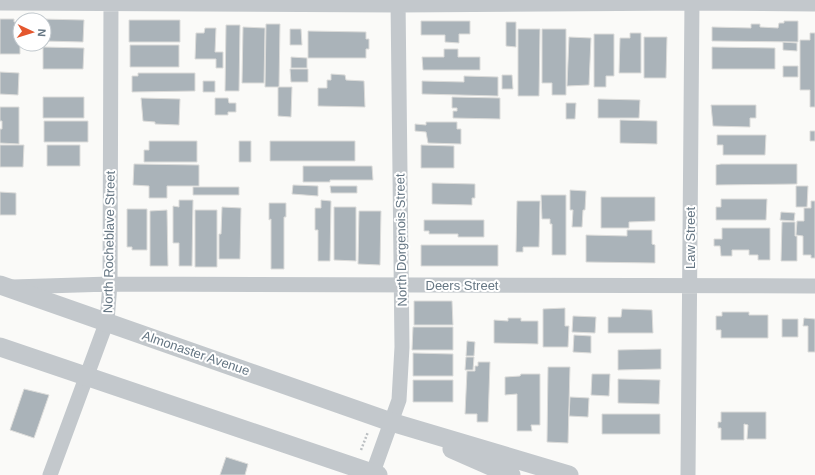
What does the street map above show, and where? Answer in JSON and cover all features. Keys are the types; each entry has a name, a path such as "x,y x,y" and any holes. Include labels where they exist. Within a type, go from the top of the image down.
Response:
{"street":[{"name":"North Rocheblave Street","path":"50,475 106,322 110,284 111,2"},
{"path":"0,3 692,2 815,4"},
{"name":"Law Street","path":"688,475 692,2"},
{"name":"North Dorgenois Street","path":"374,474 399,400 402,347 398,3"},
{"name":"Deers Street","path":"3,286 110,284 815,286"},
{"name":"Almonaster Avenue","path":"3,286 391,422 569,475"},
{"path":"0,347 374,474"},
{"name":"Almonaster Avenue","path":"391,422 511,475"}],"path":[{"path":"359,456 370,427"}],"building":[{"path":"0,19 12,19 12,52 20,52 20,54 0,54"},
{"path":"52,19 84,20 83,42 52,41"},
{"path":"129,20 180,20 180,42 129,42"},
{"path":"421,21 470,21 470,34 459,34 459,43 445,42 445,35 421,35"},
{"path":"784,21 798,21 798,42 712,41 712,27 751,28 751,24 760,24 760,27 778,28 779,23 784,23"},
{"path":"506,22 516,22 516,47 506,46"},
{"path":"266,24 280,24 279,87 265,87"},
{"path":"226,25 240,25 239,91 225,91"},
{"path":"243,27 265,28 264,83 242,83"},
{"path":"205,28 216,28 215,52 223,52 223,68 216,68 216,59 195,59 196,33 204,33"},
{"path":"290,29 301,29 302,45 290,45"},
{"path":"518,29 540,29 539,96 518,96"},
{"path":"542,29 566,29 566,95 552,95 552,83 542,83"},
{"path":"308,31 366,32 366,39 369,39 369,49 366,49 366,58 308,58"},
{"path":"630,33 641,33 641,73 619,73 620,38 630,38"},
{"path":"810,33 815,33 815,107 810,107 810,90 800,90 800,40 810,40"},
{"path":"594,34 614,34 614,76 606,76 606,87 594,87"},
{"path":"569,37 591,38 589,85 567,86"},
{"path":"644,37 667,37 666,78 644,78"},
{"path":"783,42 797,43 797,51 783,50"},
{"path":"130,45 179,45 179,67 130,67"},
{"path":"52,47 84,48 83,69 43,69 43,52 52,52"},
{"path":"712,47 775,48 775,69 712,69"},
{"path":"444,49 458,49 458,57 480,57 480,70 423,70 422,57 444,57"},
{"path":"291,57 307,58 307,68 291,68"},
{"path":"783,66 798,66 798,77 783,77"},
{"path":"290,69 308,69 308,82 291,82"},
{"path":"0,72 19,73 18,95 0,94"},
{"path":"138,73 195,73 195,91 132,92 132,76 138,76"},
{"path":"331,74 345,75 346,80 364,81 365,107 318,106 318,88 327,88 327,80 331,80"},
{"path":"502,75 512,75 513,89 502,89"},
{"path":"464,76 498,77 498,96 422,94 422,81 464,82"},
{"path":"203,81 215,81 215,92 203,92"},
{"path":"278,87 292,87 291,117 278,116"},
{"path":"43,97 84,97 84,118 43,118"},
{"path":"452,97 500,98 500,119 453,118 453,111 457,111 457,108 452,108"},
{"path":"141,98 180,99 179,125 155,124 155,122 143,121"},
{"path":"215,98 228,98 229,103 236,103 236,112 228,112 228,115 215,115"},
{"path":"598,99 640,100 639,118 598,118"},
{"path":"566,103 576,103 575,119 566,119"},
{"path":"711,105 756,105 756,118 750,118 750,127 713,126"},
{"path":"0,107 19,107 19,144 0,143 0,129 2,129 2,121 0,121"},
{"path":"620,120 657,121 657,144 620,143"},
{"path":"44,121 88,121 88,142 44,142"},
{"path":"426,122 457,122 457,129 461,129 461,144 428,143 426,132 415,131 415,124 426,125"},
{"path":"810,131 815,131 815,141 810,141"},
{"path":"717,135 766,135 765,155 723,155 723,145 717,145"},
{"path":"149,141 197,141 197,162 144,162 144,150 149,150"},
{"path":"239,141 251,141 251,162 239,162"},
{"path":"270,141 355,141 355,161 270,161"},
{"path":"0,145 24,145 23,167 0,167"},
{"path":"47,145 80,145 80,166 47,166"},
{"path":"421,145 454,146 454,168 421,168"},
{"path":"134,164 199,165 199,186 167,186 167,198 149,198 149,186 133,185"},
{"path":"797,164 797,184 716,185 716,165"},
{"path":"303,166 372,166 373,180 330,180 330,182 303,182"},
{"path":"432,183 475,184 475,198 472,198 472,205 432,204"},
{"path":"293,185 318,186 318,196 292,194"},
{"path":"330,186 357,186 357,193 331,193"},
{"path":"796,186 808,186 807,207 796,207"},
{"path":"193,187 239,187 239,195 193,195"},
{"path":"570,190 586,191 582,227 572,227 573,210 570,210"},
{"path":"0,192 16,193 16,215 0,215"},
{"path":"541,195 566,195 566,255 552,255 552,224 550,224 550,219 542,219"},
{"path":"601,197 655,197 655,221 629,222 629,228 601,228"},
{"path":"721,199 767,199 766,220 716,220 716,207 721,207"},
{"path":"179,200 193,200 192,266 179,266 179,243 173,243 173,206 179,207"},
{"path":"321,200 331,201 330,261 318,261 318,230 315,230 315,208 321,208"},
{"path":"517,201 540,201 539,247 523,247 523,252 516,252"},
{"path":"811,201 815,201 815,258 811,258 811,255 803,255 803,236 796,235 797,221 804,221 804,208 811,208"},
{"path":"269,203 286,203 286,217 284,217 284,269 271,269 271,219 269,220"},
{"path":"222,207 241,208 240,259 219,259 219,234 221,234"},
{"path":"334,207 356,207 356,261 334,260"},
{"path":"127,209 147,209 147,250 132,250 132,247 127,247"},
{"path":"167,210 168,266 150,266 150,211"},
{"path":"195,210 217,210 217,267 195,267"},
{"path":"359,211 381,211 380,265 358,264"},
{"path":"781,212 795,213 794,221 780,220"},
{"path":"424,220 484,220 484,237 458,237 458,234 429,234 429,231 424,231"},
{"path":"782,222 795,222 795,236 797,236 797,261 781,261"},
{"path":"722,228 770,228 770,260 758,260 758,255 749,255 749,250 732,250 732,256 721,256 720,246 714,246 714,239 722,239"},
{"path":"627,230 652,230 652,244 655,245 655,263 586,262 586,235 627,236"},
{"path":"421,245 498,245 498,266 421,266"},
{"path":"414,301 452,301 453,325 414,325"},
{"path":"565,308 565,326 569,326 568,347 543,347 543,309"},
{"path":"622,309 652,310 653,333 608,333 608,317 621,317"},
{"path":"722,312 749,312 749,315 768,315 768,338 721,338 721,330 716,330 716,316 722,316"},
{"path":"573,316 596,317 595,333 572,332"},
{"path":"508,318 521,318 521,321 538,321 538,344 494,343 494,320 508,321"},
{"path":"804,318 815,319 815,352 808,352 808,326 803,326"},
{"path":"782,319 798,319 798,337 782,337"},
{"path":"413,327 453,327 453,350 412,350"},
{"path":"574,335 591,336 591,353 573,352"},
{"path":"467,341 475,342 474,356 466,356"},
{"path":"661,349 661,369 618,370 618,350"},
{"path":"413,353 453,354 453,376 413,376"},
{"path":"466,357 474,357 473,370 465,370"},
{"path":"478,362 490,362 488,422 477,422 477,414 465,414 467,371 475,371 475,366 478,366"},
{"path":"548,367 570,367 568,443 547,442"},
{"path":"521,374 540,374 540,425 531,425 532,431 517,431 517,394 505,395 505,377 520,376"},
{"path":"592,374 610,374 609,396 591,395"},
{"path":"618,379 660,380 659,404 618,403"},
{"path":"413,380 453,380 453,402 413,402"},
{"path":"24,389 49,395 34,438 10,430"},
{"path":"570,397 589,398 588,417 569,416"},
{"path":"721,412 766,412 766,439 747,439 748,425 744,424 744,440 721,440 721,428 718,428 718,422 721,422"},
{"path":"602,414 660,414 660,434 602,434"},
{"path":"226,457 248,464 245,475 220,475"}]}
